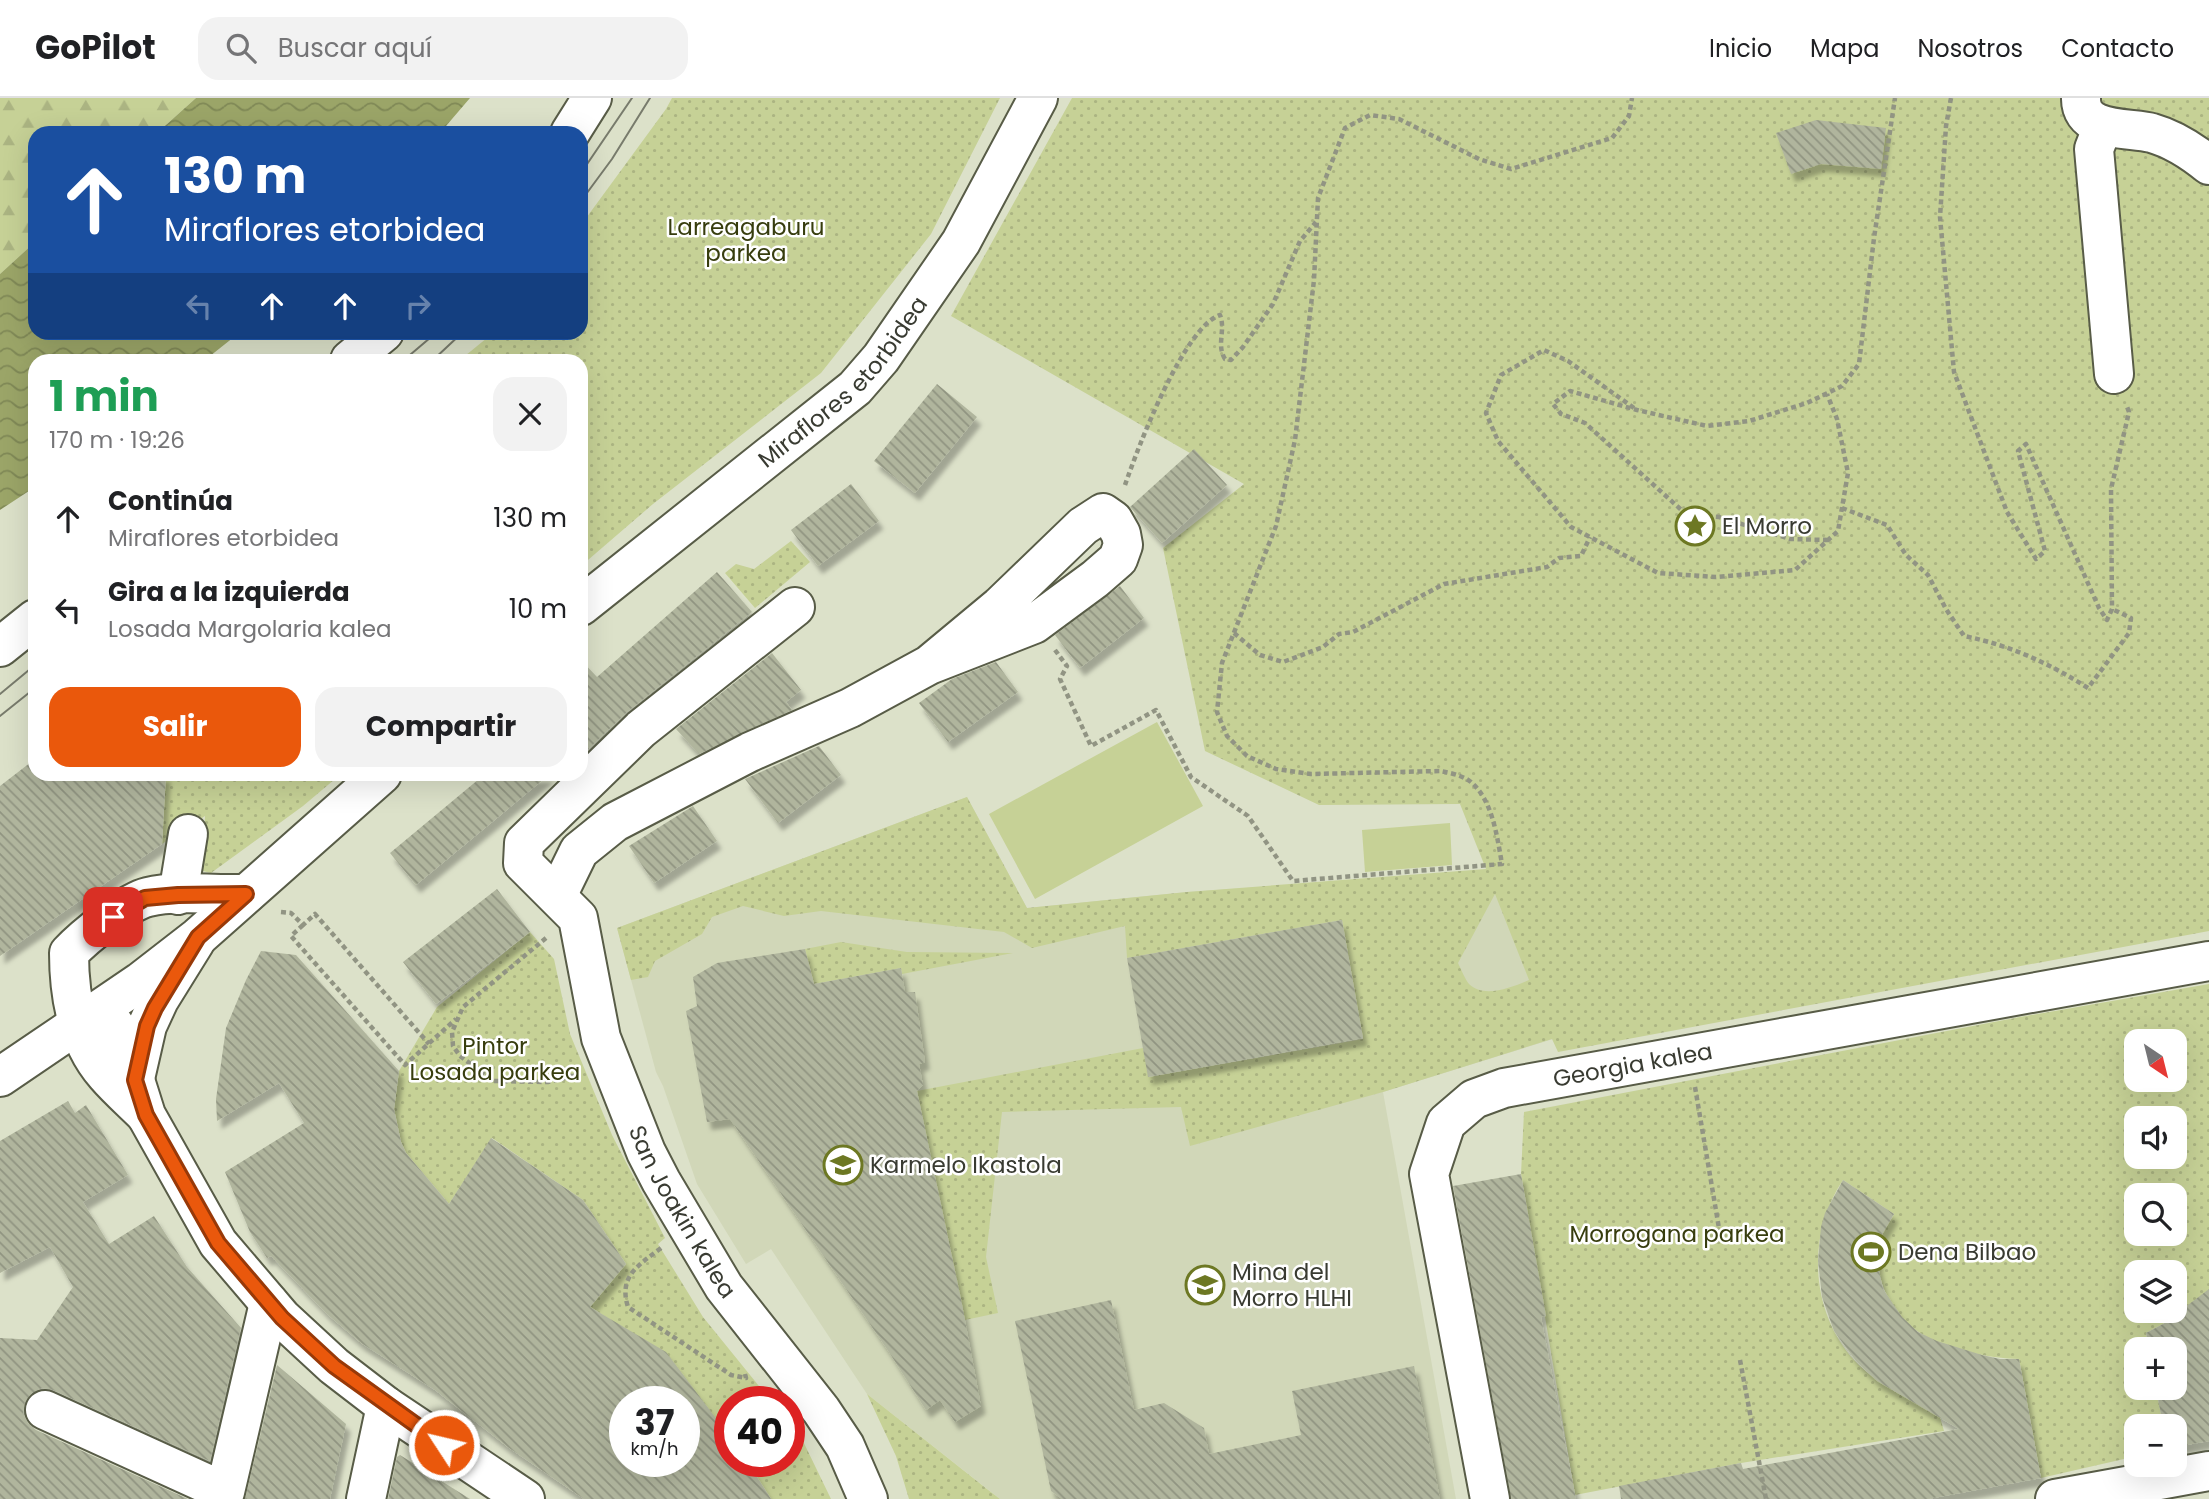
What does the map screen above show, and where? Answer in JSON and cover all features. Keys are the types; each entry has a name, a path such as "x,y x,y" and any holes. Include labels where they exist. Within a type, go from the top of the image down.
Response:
{"street":[{"path":"574,126 592,98"},
{"name":"Miraflores etorbidea","path":"588,600 855,388 889,347 961,242 1038,98"},
{"path":"2114,374 2092,112 2153,133 2193,152 2209,165"},
{"path":"357,354 374,340"},
{"path":"557,896 579,851 615,822 750,752 850,708 929,665 1034,624 1096,579 1118,559 1123,545 1121,534 1113,520 1103,513"},
{"name":"San Joakin kalea","path":"588,781 641,729 795,607"},
{"path":"0,647 28,625"},
{"path":"4,1074 87,1018 198,937 258,903 375,781"},
{"name":"San Joakin kalea","path":"588,781 524,843 523,863 578,918 601,1038 646,1152 687,1228 724,1287 834,1429 845,1446 868,1499"},
{"path":"178,895 188,834"},
{"path":"258,903 178,895 145,898 85,935 69,953 69,976 87,1018 218,1243 269,1303 334,1366 386,1406 526,1499"},
{"path":"129,1090 147,1026 159,1000 198,937"},
{"name":"Georgia kalea","path":"1490,1499 1429,1174 1446,1123 1474,1099 1504,1088 2209,961"},
{"path":"4,1074 65,1060 86,1063 129,1090"},
{"path":"45,1410 225,1492 269,1303"},
{"path":"366,1499 386,1406"},
{"path":"2055,1499 2209,1471"}],"path":[{"path":"1067,666 1060,680 1091,746 1156,710 1191,777 1248,817 1293,881 1502,864 1495,827 1486,803 1471,782 1457,774 1440,771 1311,774 1276,769 1247,756 1227,736 1217,712 1222,663 1276,526 1295,440 1314,280 1318,198 1345,128 1370,115 1399,119 1479,159 1511,169 1612,138 1629,116 1632,98"},
{"path":"1828,540 1790,539 1719,517 1687,514 1585,423 1561,414 1553,404 1570,391 1706,426 1749,421 1807,403 1842,386 1859,364 1895,98"},
{"path":"1951,98 1946,126 1940,217 1954,372 2007,512 2036,559 2045,551 2018,451 2026,444 2099,608 2107,620 2112,608 2111,489 2129,412 2114,374"},
{"path":"1103,513 1125,486 1137,450 1173,373 1200,328 1213,317 1220,315 1223,320 1220,352 1225,359 1231,360 1273,304 1300,241 1316,222"},
{"path":"1637,410 1568,361 1544,350 1501,375 1486,413 1498,441 1572,527 1658,573 1716,577 1795,570 1838,531 1847,473 1838,419 1827,394"},
{"path":"1842,508 1886,525 1906,555 1928,575 1964,635 1999,643 2062,671 2088,688 2129,633 2131,618 2112,608"},
{"path":"1234,633 1260,655 1283,662 1323,648 1339,634 1353,632 1444,584 1547,567 1559,558 1581,556 1590,537"},
{"path":"258,903 291,913 303,925"},
{"path":"429,1044 315,914 291,936 405,1065 429,1044 457,1019"},
{"path":"547,937 463,1007 452,1032 453,1046 475,1070 493,1081 548,1082 581,1074"},
{"path":"1694,1079 1721,1240"},
{"path":"687,1228 636,1268 626,1281 625,1297 628,1307 731,1376 746,1378"},
{"path":"1740,1360 1766,1499"}],"shaded area":[{"name":"Karmelo Ikastola","path":"967,797 1027,908 1187,892 1487,872 1553,1039 1383,1092 1456,1499 1000,1499 867,1394 771,1249 746,1264 697,1184 656,1072 617,928"}],"green space":[{"path":"0,98 196,98 165,126 28,126 28,248 0,274"},
{"name":"Larreagaburu parkea","path":"672,98 1000,98 931,234 821,373 653,504 588,560 588,354 467,354 484,340 588,340 588,215"},
{"path":"1072,98 2209,98 2209,931 1558,1052 1552,1039 1383,1092 1190,1146 1181,1107 1002,1112 986,1257 998,1313 965,1320 917,1091 1143,1048 1149,1077 1363,1039 1342,920 1127,958 1125,926 1032,948 1004,932 821,911 784,916 743,906 712,917 702,934 655,961 648,977 631,980 617,928 967,797 1027,908 1187,892 1486,869 1460,804 1319,805 1205,751 1163,548 1244,484 951,316","holes":["1495,894 1529,980 1499,990 1482,991 1469,984 1458,963"]},
{"path":"791,541 810,562 755,608 725,573 736,564 754,569"},
{"path":"1157,722 1203,806 1035,899 989,814"},
{"path":"166,781 333,781 211,873 203,871 205,816 162,844"},
{"path":"1450,823 1452,865 1365,872 1362,830"},
{"name":"Pintor Losada parkea","path":"530,932 554,959 570,1034 612,1135 665,1238 658,1244 703,1317 759,1386 714,1386 714,1419 700,1404 700,1386 684,1386 640,1338 590,1307 626,1264 583,1200 492,1138 449,1204 406,1153 394,1109 399,1071 437,1007"},
{"path":"841,942 907,952 1013,953 902,974 901,968 814,984 805,949"},
{"name":"Morrogana parkea","path":"2209,984 2209,1290 2187,1306 2187,1260 2124,1260 2124,1323 2164,1323 2146,1333 2147,1337 2124,1337 2124,1400 2158,1400 2161,1414 2124,1414 2124,1459 2041,1478 2019,1359 1980,1355 1939,1343 1907,1323 1885,1292 1878,1267 1880,1239 1894,1214 1843,1180 1823,1225 1819,1249 1818,1273 1829,1320 1855,1361 1894,1390 1938,1410 1944,1431 1741,1463 1575,1495 1521,1174 1524,1112 2020,1017"},
{"path":"867,1394 1000,1499 909,1499 896,1456"},
{"path":"805,1445 831,1499 771,1499 757,1477 805,1477"}],"water":[{"path":"196,98 470,98 446,126 165,126"},
{"path":"28,248 28,340 230,340 213,354 28,354 28,492 0,510 0,274"}],"building":[{"path":"1816,120 1886,128 1881,169 1821,164 1791,174 1776,133"},
{"path":"937,384 977,417 915,493 874,461"},
{"path":"1194,449 1227,485 1162,543 1130,507"},
{"path":"851,484 879,521 818,566 791,530"},
{"path":"717,572 752,612 627,712 588,749 588,667 597,677"},
{"path":"1120,586 1144,618 1080,668 1055,635"},
{"path":"772,653 801,690 786,702 792,710 699,754 676,729"},
{"path":"996,662 1018,692 948,742 919,703 952,679"},
{"path":"819,746 841,775 778,823 745,779"},
{"path":"28,764 28,781 166,781 162,844 0,956 0,786"},
{"path":"477,781 542,781 416,885 390,853"},
{"path":"693,806 717,841 654,883 629,846"},
{"path":"497,889 530,932 436,1004 403,962"},
{"path":"1342,920 1363,1038 1148,1077 1127,958"},
{"path":"805,949 814,984 901,968 905,992 915,992 925,1062 919,1064 923,1085 917,1091 981,1406 955,1422 940,1400 926,1410 730,1119 707,1122 686,1011 697,1006 693,977 717,963"},
{"path":"261,951 296,955 399,1071 394,1109 401,1142 406,1153 449,1204 491,1138 583,1200 626,1264 590,1307 666,1352 692,1386 609,1386 609,1477 700,1477 700,1397 714,1416 714,1477 757,1477 771,1499 584,1499 509,1448 435,1390 361,1343 327,1314 271,1256 267,1258 250,1232 225,1172 304,1123 279,1083 217,1121 216,1099 226,1028"},
{"path":"68,1101 75,1113 86,1105 128,1175 83,1202 109,1244 154,1216 187,1267 241,1328 210,1461 53,1390 42,1388 32,1393 25,1402 23,1413 28,1423 36,1430 188,1499 0,1499 0,1338 37,1340 73,1287 50,1247 0,1273 0,1141"},
{"path":"1521,1174 1546,1316 1541,1317 1576,1499 1511,1499 1453,1186"},
{"path":"1843,1180 1894,1214 1879,1240 1878,1266 1883,1289 1902,1317 1918,1332 1937,1341 2000,1359 2019,1359 2041,1478 1928,1499 1621,1499 1619,1486 1741,1463 1743,1469 1959,1429 1877,1381 1856,1361 1834,1331 1822,1297 1818,1261 1825,1213"},
{"path":"2209,1289 2209,1441 2187,1445 2187,1414 2161,1414 2158,1400 2187,1400 2187,1337 2147,1337 2146,1333 2164,1323 2187,1323 2187,1306"},
{"path":"1111,1300 1134,1410 1164,1403 1204,1428 1209,1454 1301,1435 1292,1391 1414,1366 1440,1499 1062,1499 1051,1491 1015,1321"},
{"path":"277,1365 346,1424 330,1499 245,1499"},
{"path":"400,1455 470,1499 388,1499 397,1457"}],"tram line":[{"path":"588,163 632,98"},
{"path":"588,192 650,98"},
{"path":"411,354 428,340"},
{"path":"439,354 454,340"},
{"path":"0,694 28,671"},
{"path":"0,716 28,694"}],"place":[{"name":"El Morro","path":"1695,526"},
{"name":"Karmelo Ikastola","path":"843,1165"},
{"name":"Dena Bilbao","path":"1871,1252"},
{"name":"Mina del Morro HLHI","path":"1205,1285"}],"route":[{"path":"113,917 145,898 160,895 246,894 198,937 155,1008 147,1026 135,1080 146,1115 218,1243 282,1318 334,1366 386,1406 444,1445"}]}
